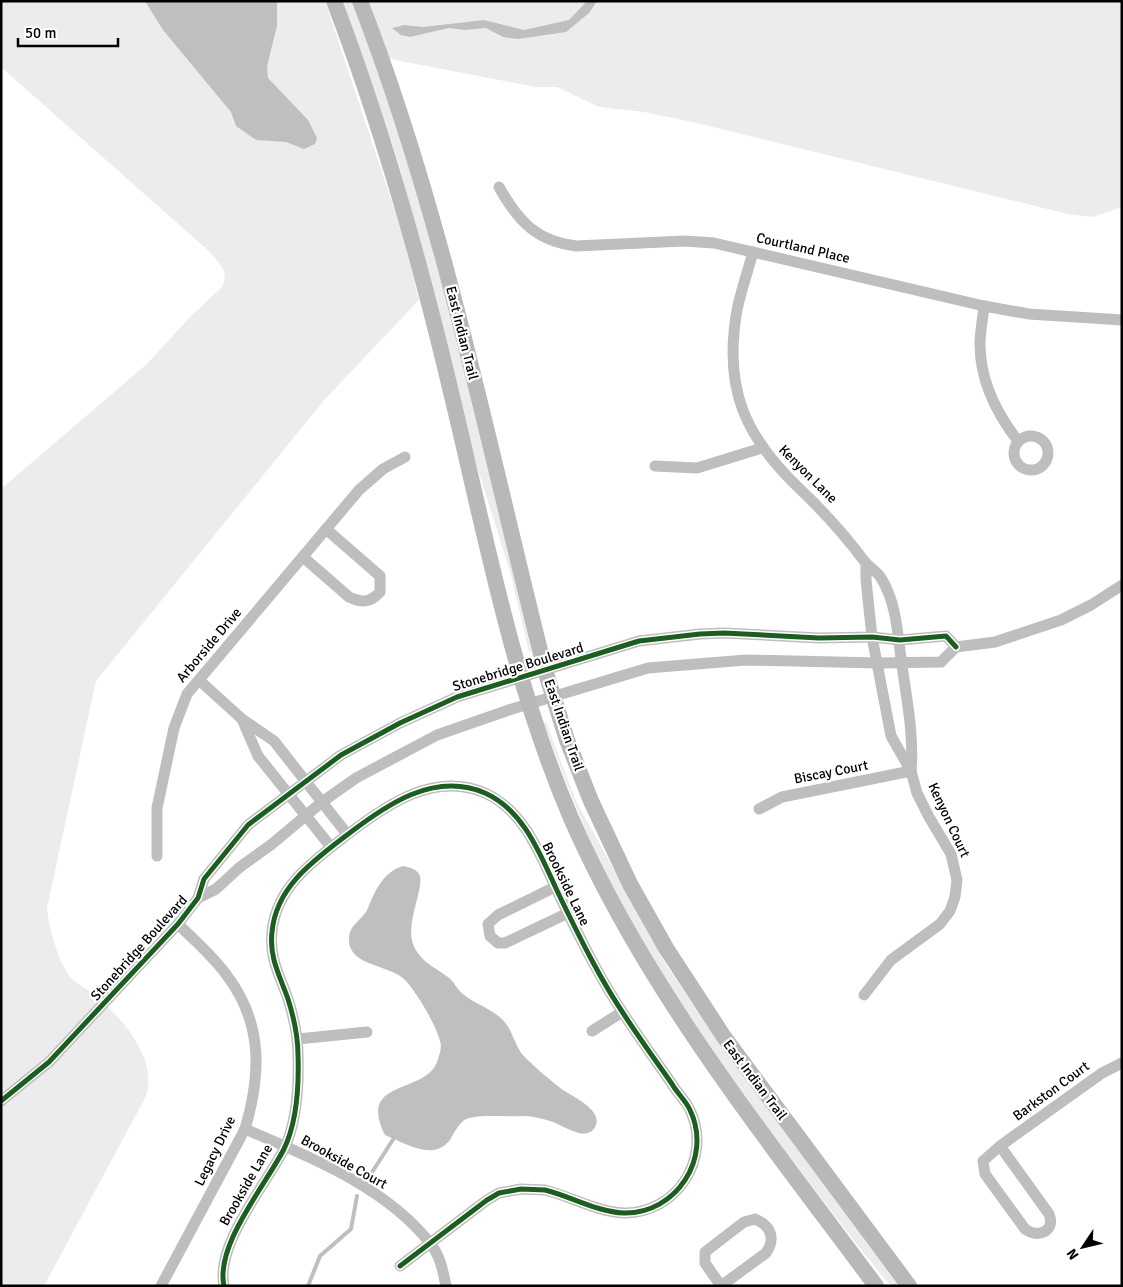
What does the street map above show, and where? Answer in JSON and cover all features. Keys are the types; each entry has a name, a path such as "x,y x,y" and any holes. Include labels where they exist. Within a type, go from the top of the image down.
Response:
{"main road":[{"name":"East Indian Trail","path":"334,1 369,98 408,222 522,678 529,704 555,776 585,847 613,906 657,983 701,1049 876,1286"},
{"name":"East Indian Trail","path":"360,1 402,116 438,238 545,670 567,740 595,810 630,884 686,980 724,1037 909,1286"}],"street":[{"name":"Courtland Place","path":"498,187 519,220 549,240 562,244 582,246 700,242 753,252 984,306 1037,314 1122,320"},
{"name":"Kenyon Lane","path":"753,252 738,308 733,338 733,366 736,388 744,412 762,448 781,472 845,533 866,564 880,576 886,586 900,640"},
{"path":"984,306 980,343 981,363 988,387 1000,416 1018,441"},
{"path":"655,466 697,468 762,448"},
{"name":"Arborside Drive","path":"157,856 157,808 174,728 184,700 326,529 371,478 405,457"},
{"path":"303,557 349,597 364,602 374,599 380,592 380,576 326,529"},
{"path":"866,564 872,637"},
{"path":"956,647 995,642 1025,634 1091,605 1122,585"},
{"name":"Stonebridge Boulevard","path":"1,1101 54,1057 178,924 198,898 204,879 248,825 287,794 341,756 431,708 457,697 639,641 700,634 819,638 872,637 900,640 946,636 956,647 942,662 878,663 746,660 648,668 529,704 437,735 356,778 322,802 272,844 240,867 216,889 198,898"},
{"name":"Kenyon Court","path":"864,995 891,960 940,924 950,911 955,897 957,880 954,865 917,793 911,771 891,736 872,637"},
{"name":"Kenyon Court","path":"900,640 913,734 911,771"},
{"path":"199,680 242,719 274,740 347,834"},
{"path":"242,719 258,756 331,847"},
{"name":"Biscay Court","path":"759,809 782,797 911,771"},
{"name":"Brookside Lane","path":"224,1286 221,1271 230,1242 285,1146 298,1082 298,1039 287,995 273,962 272,929 276,912 291,883 304,869 347,834 386,807 420,790 454,786 482,792 501,801 524,826 568,913 622,1012 690,1110 696,1132 697,1150 694,1164 676,1192 662,1203 647,1210 626,1213 601,1208 532,1188 509,1191 487,1200 400,1266"},
{"name":"Brookside Lane","path":"555,887 498,915 488,924 490,936 498,943 505,943 568,913"},
{"name":"Legacy Drive","path":"161,1286 245,1129 253,1102 258,1070 253,1031 247,1010 229,978 178,924"},
{"path":"592,1031 622,1012"},
{"path":"298,1039 368,1032"},
{"name":"Barkston Court","path":"1000,1146 1049,1214 1050,1226 1041,1234 1035,1235 1025,1229 985,1174 983,1161 1000,1146 1102,1073 1122,1063"},
{"name":"Brookside Court","path":"245,1129 285,1146 373,1192 398,1212 431,1244 442,1264 446,1286"},
{"path":"755,1219 760,1221 772,1234 773,1240 770,1247 766,1253 721,1286 705,1263 705,1252 744,1222 755,1219"}],"shaded area":[{"path":"1,1 325,1 400,226 419,300 325,399 96,681 47,908 48,916 57,951 68,974 73,980 92,992 126,1027 142,1053 147,1067 148,1082 146,1096 44,1286 1,1286 1,489 147,364 189,318 223,286 225,277 223,268 211,253 1,67"},
{"path":"145,1 277,1 277,26 267,66 268,78 308,120 317,138 315,144 304,149 286,142 256,140 236,126 231,112 163,30"},
{"path":"342,1 352,1 356,11 381,80 418,197 478,424 531,651 529,652 511,575 474,457 437,302 398,161"},
{"path":"369,1 1122,1 1122,207 1093,217 1068,214 697,123 644,112 599,107 557,87 536,87 390,59"},
{"path":"587,1 597,1 589,13 566,32 518,39 503,37 486,28 465,30 449,28 410,37 401,35 392,28 404,25 423,27 484,20 524,30 569,20"},
{"path":"546,722 576,801 667,966 725,1052 899,1286 891,1286 812,1186 728,1073 656,966 612,887 591,841 553,747 544,723"},
{"path":"403,866 416,871 420,879 411,935 416,950 428,964 450,979 463,994 502,1019 525,1058 594,1113 597,1119 596,1125 592,1130 587,1133 576,1132 553,1122 523,1116 486,1116 471,1117 463,1121 450,1140 435,1150 419,1149 385,1135 379,1117 380,1104 386,1095 432,1071 441,1048 438,1034 430,1018 406,981 399,975 355,955 349,939 351,930 366,912 385,877"}],"waterway":[{"path":"369,1177 394,1138"},
{"path":"308,1286 320,1256 351,1229 357,1196"}],"cycle path":[{"path":"1,1101 49,1062 178,924 198,898 204,879 248,825 341,755 400,723 457,697 639,641 724,633 819,638 872,637 900,640 946,636 956,647"},
{"path":"224,1286 223,1270 234,1234 284,1149 292,1127 296,1103 298,1048 294,1020 276,967 271,941 275,916 281,902 298,876 309,865 362,824 394,803 412,794 429,789 447,786 466,787 485,793 500,801 512,812 532,839 607,988 690,1110 696,1128 697,1146 693,1164 685,1180 674,1194 659,1204 643,1211 624,1213 604,1210 545,1190 521,1189 499,1193 400,1266"}]}
